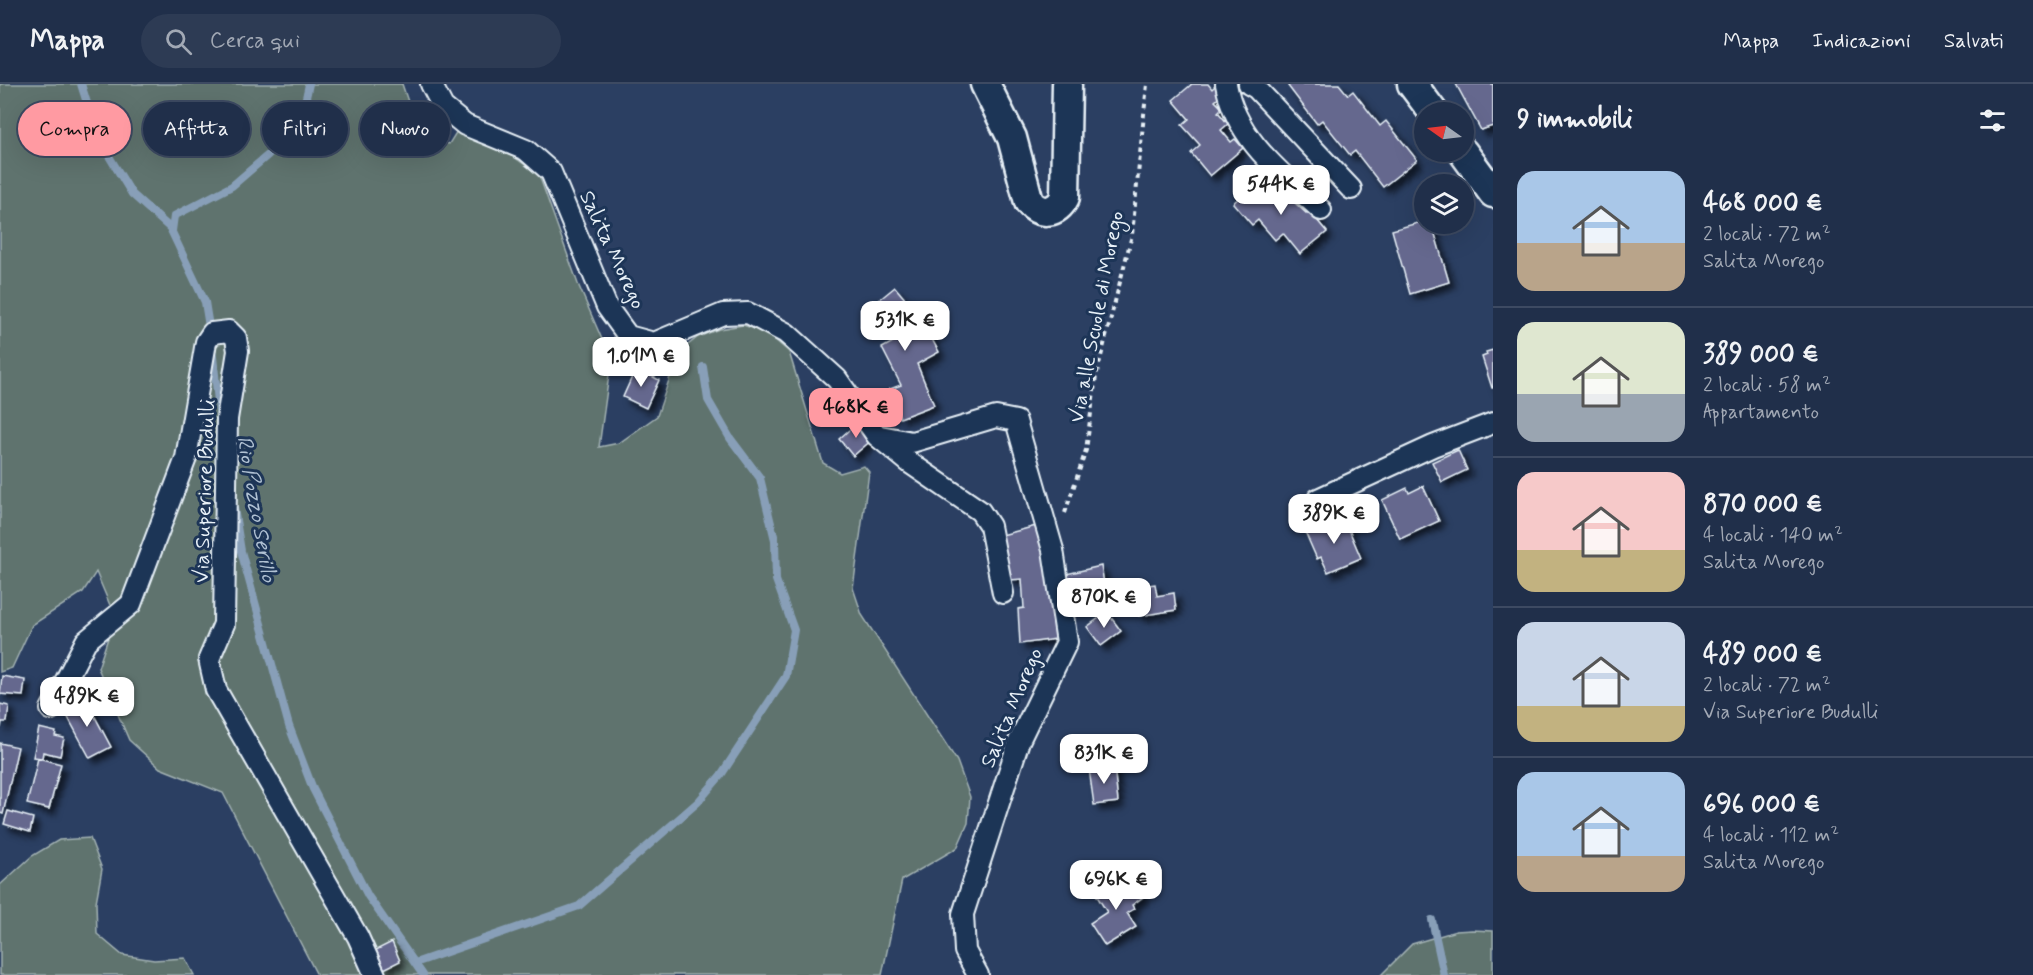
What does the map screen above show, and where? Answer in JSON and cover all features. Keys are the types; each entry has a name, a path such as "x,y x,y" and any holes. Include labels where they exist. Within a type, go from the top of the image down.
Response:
{"street":[{"name":"Salita Morego","path":"431,84 443,107 465,125 526,150 551,172 607,307 628,336 654,342 723,314 748,313 786,333 837,379 877,436 910,463 980,511 990,526 1002,593"},
{"path":"985,84 1012,138 1029,202 1033,207 1046,212 1058,208 1065,197 1067,84"},
{"path":"1226,84 1234,113 1255,148 1321,210"},
{"path":"1249,84 1256,88 1351,189"},
{"path":"1412,84 1426,102"},
{"path":"1470,162 1493,192"},
{"name":"Via Superiore Budulli","path":"51,709 86,641 131,604 186,458 207,342 213,333 230,331 236,338 238,351 228,418 224,624 209,659 216,690 358,937 375,975"},
{"name":"Salita Morego","path":"877,436 912,442 996,417 1016,421 1053,550 1067,642 1019,741 963,914 965,951 978,975"},
{"path":"1318,499 1433,446 1493,423"}],"path":[{"name":"Via alle Scuole di Morego","path":"1053,550 1086,450 1096,376 1132,235 1147,84"}],"green space":[{"path":"0,84 402,84 408,102 360,102 360,156 450,156 450,142 457,131 514,157 539,175 578,284 611,360 599,447 619,443 657,416 678,353 698,337 719,329 743,325 767,333 789,352 823,463 840,473 864,466 869,472 853,588 862,615 957,761 970,797 968,823 957,848 902,880 882,975 317,975 223,793 160,768 129,740 98,668 115,617 96,572 83,592 32,625 12,668 0,672"},
{"path":"90,838 102,869 96,902 97,934 122,955 154,960 185,958 194,975 0,975 0,885 32,856 59,840"},
{"path":"1456,931 1493,931 1493,975 1381,975 1412,944"}],"building":[{"path":"1192,84 1208,84 1212,89 1215,86 1223,94 1215,101 1222,108 1218,112 1228,124 1221,130 1231,142 1235,139 1243,148 1210,176 1191,153 1200,145 1182,125 1189,119 1173,100"},
{"path":"1290,84 1339,84 1348,95 1353,91 1380,126 1386,121 1414,156 1414,162 1383,187 1355,151 1350,155 1322,120 1317,124 1288,86"},
{"path":"1456,84 1493,84 1493,126 1481,130 1474,117 1474,102 1466,102"},
{"path":"1265,176 1272,185 1268,189 1278,201 1286,195 1306,213 1314,207 1321,216 1317,220 1327,232 1300,254 1283,233 1275,240 1258,220 1252,225 1233,203"},
{"path":"1414,224 1414,234 1435,234 1449,282 1410,294 1392,230"},
{"path":"895,287 916,312 905,321 913,332 924,325 939,352 917,364 934,405 900,418 890,389 901,385 882,348 893,342 868,309"},
{"path":"1493,350 1492,388 1482,357 1487,355 1486,352"},
{"path":"636,368 659,380 646,408 623,397"},
{"path":"858,422 873,439 853,456 839,439"},
{"path":"1458,450 1467,470 1442,482 1432,462"},
{"path":"1423,486 1439,521 1400,539 1382,500 1407,488 1409,493"},
{"path":"1344,518 1361,558 1328,572 1321,557 1317,559 1306,534"},
{"path":"1040,525 1056,584 1056,639 1020,644 1018,609 1024,608 1022,579 1010,580 998,536"},
{"path":"1101,566 1108,606 1068,608 1062,575"},
{"path":"1155,584 1157,596 1174,593 1176,610 1139,616 1135,587"},
{"path":"1107,612 1121,631 1101,646 1087,627"},
{"path":"2,676 25,680 23,696 0,694"},
{"path":"85,698 111,747 90,758 64,710"},
{"path":"0,704 9,706 7,722 2,722 1,728"},
{"path":"39,728 56,732 55,736 64,738 60,756 43,752 42,758 33,757"},
{"path":"0,743 18,747 3,814 0,813"},
{"path":"38,758 61,764 49,809 27,804"},
{"path":"1114,766 1118,802 1094,805 1089,769"},
{"path":"8,811 33,818 30,832 4,824"},
{"path":"1132,879 1143,897 1132,905 1134,909 1127,913 1136,927 1105,946 1090,923 1107,912 1095,893 1116,880 1120,887"},
{"path":"392,942 400,961 384,969 376,950"}],"waterway":[{"name":"Rio Pozzo Serillo","path":"81,84 98,138 132,194 170,228 205,302 210,333"},
{"path":"172,231 174,216 232,186 268,155 303,111 309,84"},
{"name":"Rio Pozzo Serillo","path":"212,348 220,419"},
{"path":"415,963 579,906 698,802 721,775 786,676 794,630 776,580 775,540 760,478 730,438 708,400 703,367"},
{"name":"Rio Pozzo Serillo","path":"234,508 241,551 289,726 313,789 368,896 423,975"},
{"path":"1432,920 1444,975"}]}
